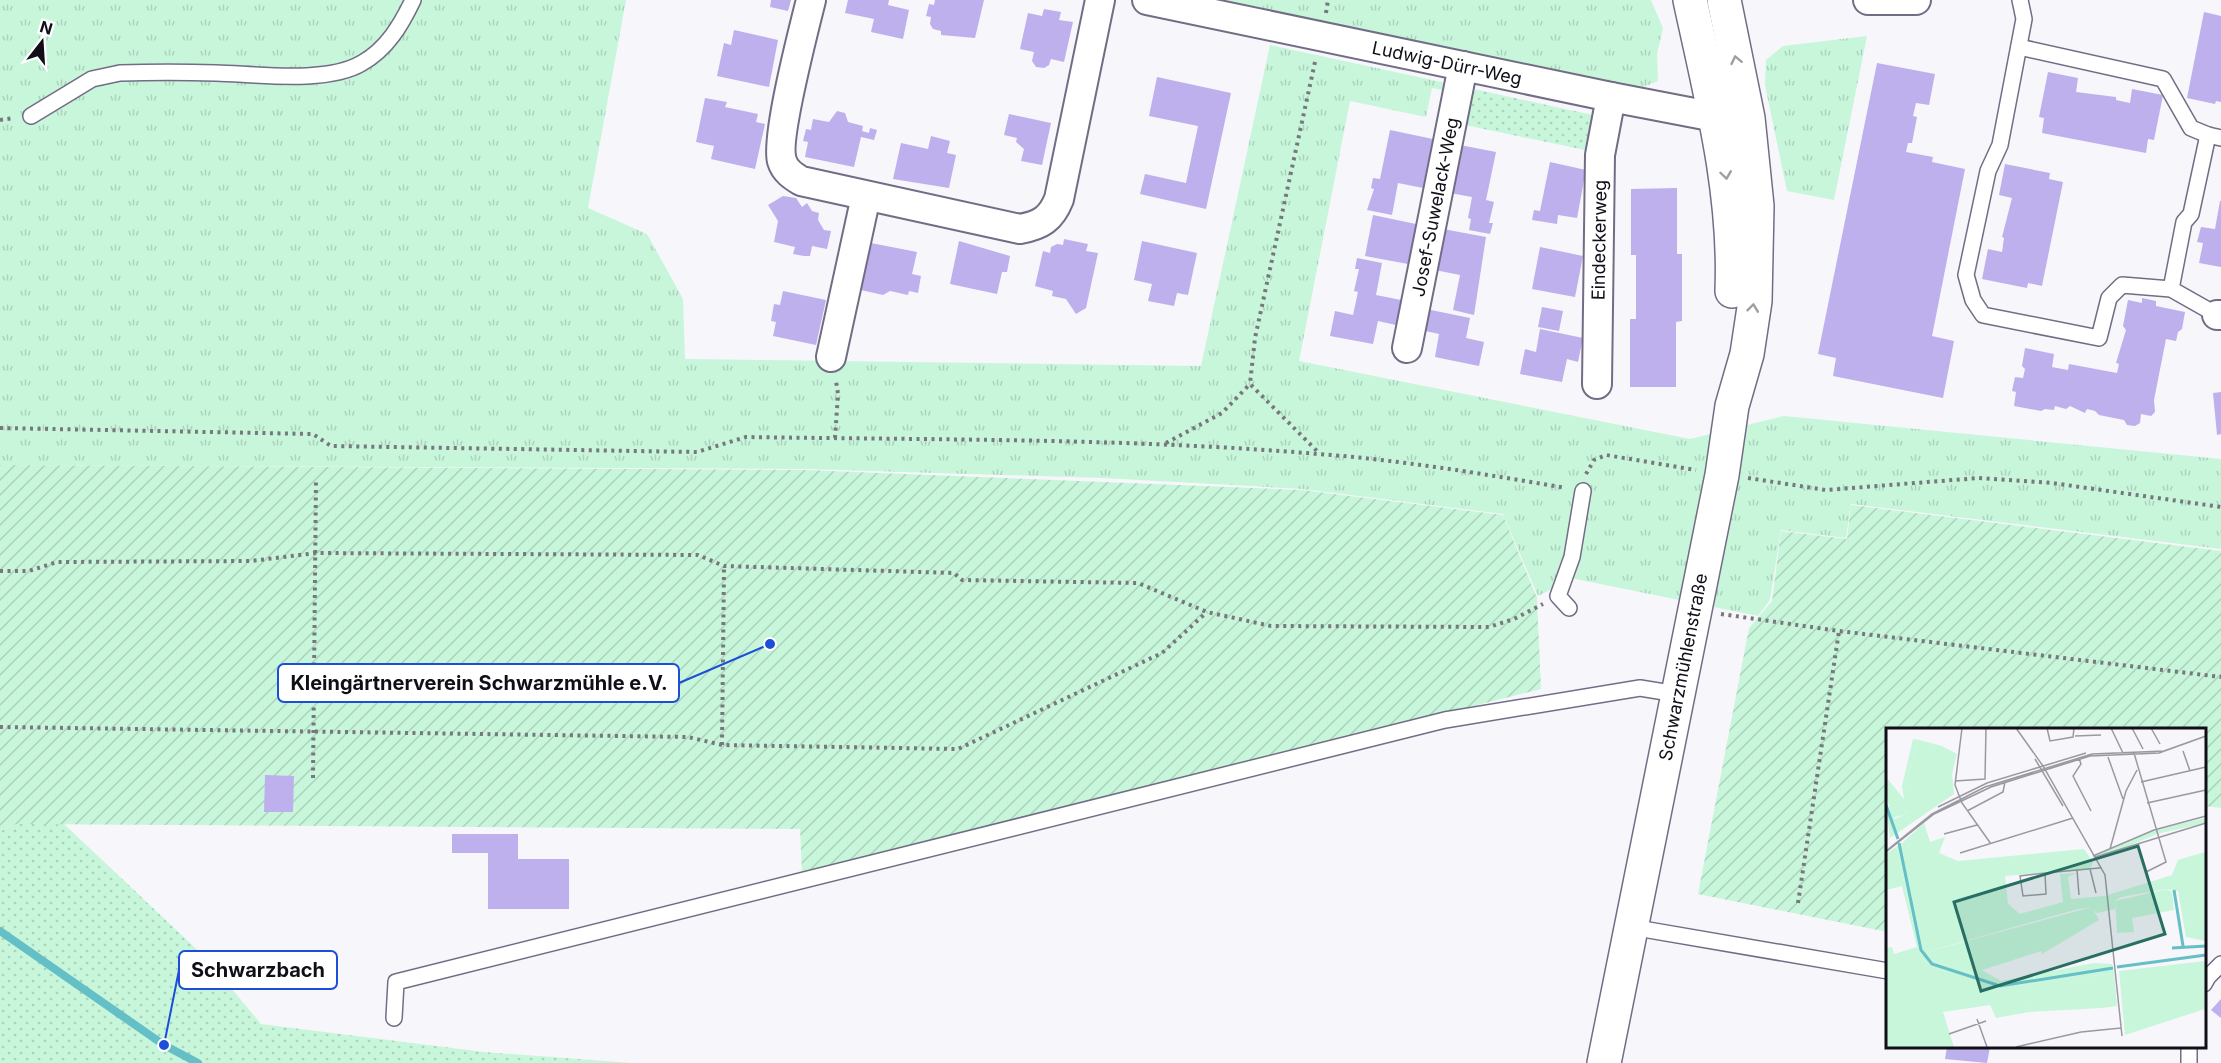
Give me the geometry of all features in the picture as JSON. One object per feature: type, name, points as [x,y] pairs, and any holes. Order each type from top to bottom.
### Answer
[{"type":"street","points":[[810,0],[780,152],[786,170],[801,181],[1020,229],[1046,221],[1054,211],[1059,199],[1101,0]]},
{"type":"street","name":"Ludwig-Dürr-Weg","points":[[1147,0],[1611,97],[1715,117],[1748,118]]},
{"type":"street","name":"Schwarzmühlenstraße","points":[[1690,0],[1715,117],[1732,214],[1734,257],[1729,349],[1732,406]]},
{"type":"street","name":"Schwarzmühlenstraße","points":[[1604,1063],[1722,475],[1732,406],[1747,354],[1755,302],[1757,206],[1748,118],[1724,0]]},
{"type":"street","points":[[1868,0],[1916,0]]},
{"type":"street","name":"Josef-Suwelack-Weg","points":[[1407,348],[1463,66]]},
{"type":"street","name":"Eindeckerweg","points":[[1597,384],[1600,155],[1611,97]]},
{"type":"street","points":[[831,357],[866,196]]},
{"type":"lane","points":[[31,116],[92,79],[120,73],[295,75],[330,73],[361,64],[387,44],[404,20],[413,0]]},
{"type":"lane","points":[[2020,0],[2024,19],[2000,145],[1988,171],[1966,275],[1973,300],[1983,315],[2099,338],[2109,298],[2122,285],[2171,289],[2219,315]]},
{"type":"lane","points":[[2019,47],[2163,79],[2191,128],[2214,136],[2191,214],[2184,222],[2171,289]]},
{"type":"lane","points":[[1569,608],[1558,596],[1572,556],[1583,491]]},
{"type":"lane","points":[[394,1018],[396,982],[1445,720],[1640,688],[1677,694]]},
{"type":"lane","points":[[1631,927],[1886,971]]},
{"type":"lane","points":[[2206,982],[2221,964]]},
{"type":"path","points":[[1165,444],[1222,413],[1250,384],[1255,338],[1328,0]]},
{"type":"path","points":[[831,357],[838,394],[835,438]]},
{"type":"path","points":[[1250,384],[1320,454]]},
{"type":"path","points":[[0,428],[313,434],[331,446],[697,452],[746,437],[1165,444],[1320,454],[1488,475],[1583,491],[1587,470],[1594,460],[1606,455],[1826,490],[1979,478],[2052,483],[2221,507]]},
{"type":"path","points":[[314,778],[316,478]]},
{"type":"path","points":[[0,571],[29,571],[57,562],[251,561],[316,553],[698,555],[724,566],[954,573],[962,580],[1138,583],[1207,612],[1271,626],[1489,627],[1514,619],[1558,596]]},
{"type":"path","points":[[722,745],[724,566]]},
{"type":"path","points":[[1694,610],[1839,631],[2221,677]]},
{"type":"path","points":[[0,728],[688,736],[722,745],[958,749],[1162,652],[1207,612]]},
{"type":"path","points":[[1798,903],[1839,631]]},
{"type":"green space","points":[[0,0],[626,0],[588,208],[647,234],[683,299],[685,359],[1201,366],[1270,45],[1446,83],[1446,91],[1432,88],[1426,117],[1350,101],[1299,361],[1690,439],[1784,416],[2221,459],[2221,549],[1851,504],[1846,538],[1781,530],[1770,600],[1758,616],[1561,576],[1560,585],[1538,596],[1503,514],[1302,489],[1103,478],[805,469],[0,465]]},
{"type":"green space","points":[[1191,0],[1651,0],[1663,28],[1657,54],[1658,81],[1636,90]]},
{"type":"green space","points":[[1867,36],[1834,200],[1787,191],[1765,85],[1766,60],[1783,46]]},
{"type":"green space","points":[[1469,88],[1593,115],[1590,151],[1460,124]]},
{"type":"green space","points":[[0,465],[805,470],[1302,490],[1503,515],[1537,598],[1541,689],[802,874],[800,829],[16,824],[0,831]]},
{"type":"green space","points":[[1851,505],[2221,551],[2221,808],[2206,806],[2206,728],[1886,728],[1886,932],[1698,894],[1749,628],[1772,601],[1781,531],[1847,539]]},
{"type":"green space","points":[[15,824],[64,824],[208,960],[261,1024],[484,1052],[633,1063],[0,1063],[0,831]]},
{"type":"building","points":[[771,0],[791,0],[788,11],[770,7]]},
{"type":"building","points":[[848,0],[889,0],[888,5],[909,10],[903,39],[871,32],[874,19],[845,13]]},
{"type":"building","points":[[935,0],[984,0],[975,38],[941,35],[941,31],[933,29],[930,24],[931,17],[926,16],[929,4],[934,5]]},
{"type":"building","points":[[1044,9],[1061,12],[1059,20],[1073,22],[1064,62],[1051,59],[1049,65],[1044,68],[1036,67],[1032,61],[1034,52],[1020,49],[1028,13],[1042,16]]},
{"type":"building","points":[[2204,12],[2221,16],[2221,102],[2216,101],[2215,104],[2187,98]]},
{"type":"building","points":[[734,30],[778,40],[769,87],[717,76],[724,43],[731,45]]},
{"type":"building","points":[[1877,63],[1935,74],[1929,105],[1916,103],[1913,116],[1917,117],[1912,143],[1908,143],[1906,152],[1933,157],[1932,162],[1965,169],[1932,336],[1954,341],[1943,398],[1833,376],[1836,358],[1818,354]]},
{"type":"building","points":[[2048,72],[2078,78],[2076,92],[2116,97],[2116,100],[2130,103],[2132,89],[2163,95],[2154,140],[2148,139],[2146,153],[2042,133],[2044,118],[2039,117]]},
{"type":"building","points":[[1157,77],[1231,93],[1206,209],[1140,194],[1145,174],[1186,183],[1198,126],[1149,116]]},
{"type":"building","points":[[705,98],[727,102],[725,107],[758,114],[756,122],[765,124],[755,169],[711,159],[714,146],[696,142]]},
{"type":"building","points":[[837,111],[845,113],[848,122],[863,126],[862,131],[869,133],[870,128],[877,130],[874,140],[861,137],[854,167],[805,157],[808,142],[803,141],[806,129],[811,130],[813,119],[829,122]]},
{"type":"building","points":[[1009,114],[1051,123],[1042,165],[1021,161],[1024,149],[1016,142],[1017,138],[1004,135]]},
{"type":"building","points":[[1390,130],[1433,139],[1423,188],[1398,183],[1392,215],[1367,210],[1374,189],[1371,188],[1373,178],[1380,179]]},
{"type":"building","points":[[931,136],[950,141],[947,153],[956,155],[949,188],[893,179],[901,143],[928,149]]},
{"type":"building","points":[[1460,145],[1496,152],[1486,200],[1494,202],[1489,223],[1493,223],[1490,234],[1469,230],[1471,219],[1468,218],[1472,197],[1450,193]]},
{"type":"building","points":[[1550,162],[1586,170],[1577,218],[1558,215],[1557,224],[1532,220],[1534,210],[1540,211]]},
{"type":"building","points":[[2005,164],[2050,173],[2049,179],[2063,182],[2042,286],[2028,283],[2027,288],[1982,279],[1988,249],[2002,252],[2004,238],[2002,237],[2012,198],[1999,195]]},
{"type":"building","points":[[1677,188],[1677,254],[1682,254],[1682,321],[1676,322],[1676,387],[1630,387],[1630,319],[1636,319],[1636,255],[1631,255],[1631,189]]},
{"type":"building","points":[[783,196],[796,198],[802,207],[807,203],[812,211],[819,213],[818,220],[824,230],[831,231],[827,249],[812,246],[810,256],[804,256],[793,254],[795,247],[774,242],[778,221],[768,205]]},
{"type":"building","points":[[2220,201],[2221,267],[2199,263],[2203,243],[2197,242],[2201,227],[2215,229]]},
{"type":"building","points":[[1373,215],[1416,224],[1408,264],[1365,256]]},
{"type":"building","points":[[1443,229],[1486,237],[1474,315],[1453,310],[1460,275],[1435,270]]},
{"type":"building","points":[[1064,239],[1088,244],[1086,251],[1098,253],[1086,308],[1076,314],[1066,299],[1052,296],[1053,291],[1035,286],[1043,251],[1050,253],[1051,247],[1057,244],[1063,245]]},
{"type":"building","points":[[959,241],[1010,256],[1007,272],[1002,272],[997,294],[950,284]]},
{"type":"building","points":[[1142,241],[1197,253],[1188,295],[1177,293],[1174,306],[1148,301],[1152,284],[1134,280]]},
{"type":"building","points":[[871,243],[917,252],[912,274],[921,276],[918,293],[909,291],[908,295],[890,291],[883,295],[861,290]]},
{"type":"building","points":[[1540,247],[1583,256],[1575,297],[1532,289]]},
{"type":"building","points":[[1357,258],[1382,263],[1376,295],[1401,300],[1396,325],[1378,321],[1373,344],[1330,336],[1335,311],[1353,315],[1358,292],[1354,291],[1359,269],[1355,269]]},
{"type":"building","points":[[783,291],[826,300],[816,345],[773,336],[776,322],[771,321],[774,304],[780,305]]},
{"type":"building","points":[[2142,298],[2156,301],[2156,306],[2185,312],[2182,329],[2178,332],[2176,341],[2166,339],[2154,400],[2155,412],[2151,416],[2141,414],[2140,423],[2135,426],[2127,425],[2124,420],[2099,415],[2095,411],[2087,409],[2085,413],[2070,406],[2066,409],[2055,406],[2054,410],[2041,411],[2014,406],[2016,392],[2012,391],[2015,377],[2023,378],[2025,348],[2054,354],[2052,367],[2068,370],[2069,364],[2117,373],[2119,364],[2116,363],[2126,330],[2123,326],[2128,300],[2142,303]]},
{"type":"building","points":[[1542,307],[1563,311],[1559,331],[1538,327]]},
{"type":"building","points":[[1426,309],[1470,318],[1466,338],[1484,342],[1479,366],[1435,357],[1439,334],[1421,330]]},
{"type":"building","points":[[1540,329],[1583,338],[1578,362],[1567,359],[1562,382],[1520,374],[1525,349],[1536,352]]},
{"type":"building","points":[[2221,392],[2221,434],[2217,435],[2213,393]]},
{"type":"building","points":[[265,775],[294,776],[293,812],[264,812]]},
{"type":"building","points":[[452,834],[518,834],[518,859],[569,859],[569,909],[488,909],[488,853],[452,853]]},
{"type":"building","points":[[2221,999],[2221,1018],[2211,1010]]},
{"type":"building","points":[[1947,1048],[1990,1048],[1987,1063],[1945,1059]]},
{"type":"waterway","points":[[0,931],[164,1045],[198,1063]]},
{"type":"place","name":"Kleingärtnerverein Schwarzmühle e.V.","points":[[770,644]]},
{"type":"place","name":"Schwarzbach","points":[[164,1045]]}]
